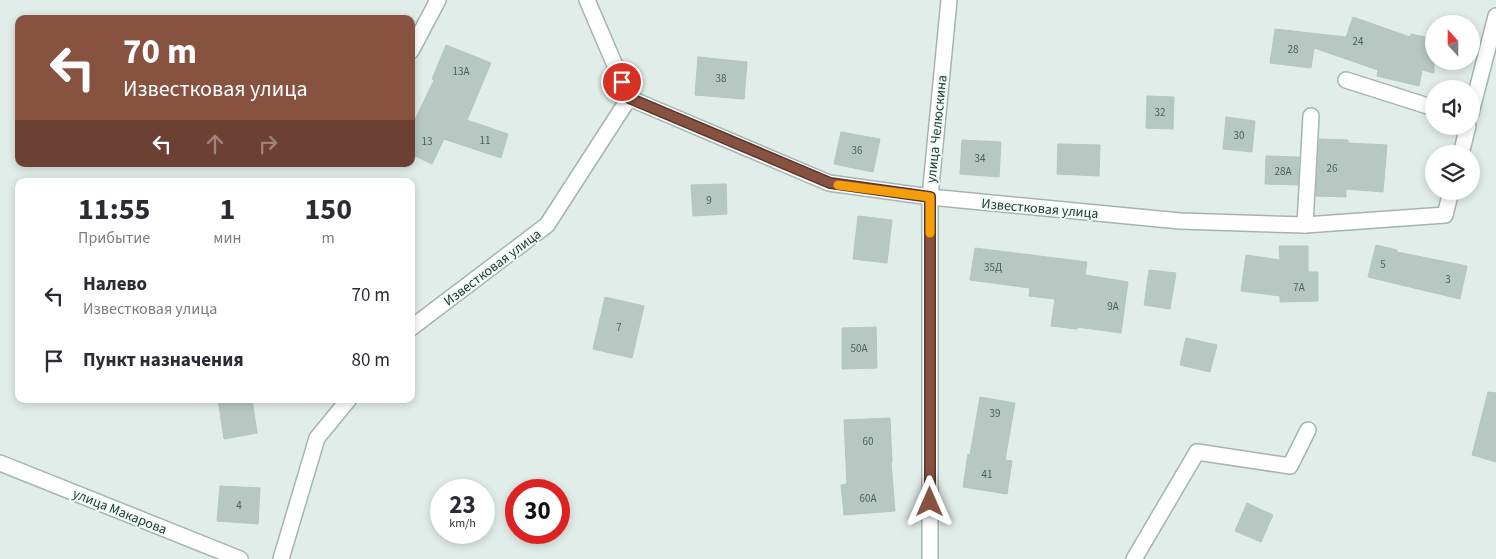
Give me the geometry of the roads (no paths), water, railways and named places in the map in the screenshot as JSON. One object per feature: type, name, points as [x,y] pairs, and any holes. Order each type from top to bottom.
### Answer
[{"type":"street","points":[[415,43],[438,0]]},
{"type":"street","points":[[587,0],[629,98]]},
{"type":"street","name":"улица Челюскина","points":[[930,559],[930,197],[949,0]]},
{"type":"street","points":[[1480,80],[1496,16]]},
{"type":"street","points":[[1346,80],[1425,105]]},
{"type":"street","name":"Известковая улица","points":[[415,325],[547,226],[629,98],[830,183],[930,197],[1180,221],[1305,225],[1445,216],[1449,200]]},
{"type":"street","points":[[1305,225],[1311,116]]},
{"type":"street","points":[[281,559],[317,438],[346,403]]},
{"type":"street","points":[[1134,559],[1196,452],[1290,466],[1308,430]]},
{"type":"street","name":"улица Макарова","points":[[0,463],[240,559]]}]
